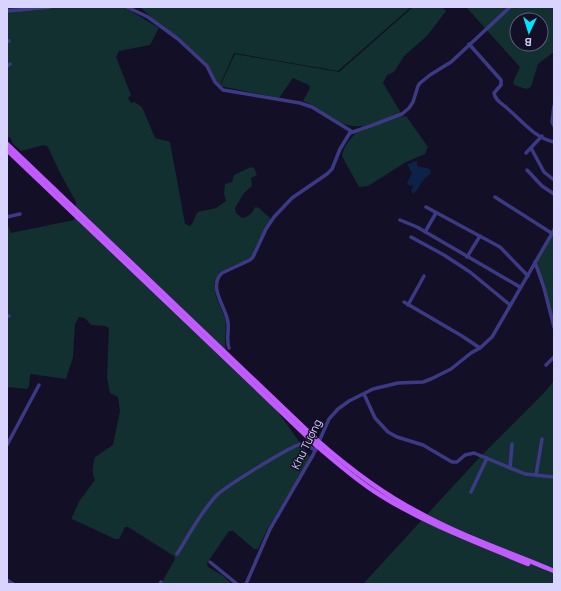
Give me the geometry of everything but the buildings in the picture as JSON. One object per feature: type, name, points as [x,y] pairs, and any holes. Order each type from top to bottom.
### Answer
[{"type":"main road","points":[[7,144],[317,446],[382,492],[418,513],[459,532],[554,571]]},
{"type":"main road","points":[[7,150],[317,446],[357,480],[416,516],[456,535],[554,575]]},
{"type":"street","points":[[7,11],[18,8],[50,7]]},
{"type":"street","points":[[127,7],[148,17],[178,40],[207,66],[215,82],[223,90],[300,103],[312,107],[351,130],[350,133]]},
{"type":"street","points":[[229,348],[227,338],[228,323],[217,289],[219,276],[254,257],[266,229],[274,217],[292,198],[332,169],[340,149],[350,133],[373,126],[406,111],[413,102],[420,83],[434,72],[451,62],[510,7]]},
{"type":"street","points":[[469,44],[501,80],[501,85],[494,92],[495,98],[530,130],[554,142]]},
{"type":"street","points":[[554,106],[552,122],[554,126]]},
{"type":"street","points":[[526,153],[542,136]]},
{"type":"street","points":[[531,148],[544,172],[554,180]]},
{"type":"street","points":[[527,170],[542,186],[554,194]]},
{"type":"street","points":[[495,197],[553,232]]},
{"type":"street","points":[[426,207],[500,248],[528,276]]},
{"type":"street","points":[[425,232],[436,213]]},
{"type":"street","points":[[7,217],[20,214]]},
{"type":"street","points":[[400,220],[410,223],[520,288]]},
{"type":"street","name":"Khu Tượng","points":[[246,584],[270,529],[317,446],[329,419],[338,409],[349,401],[373,389],[383,386],[428,380],[450,369],[480,348],[492,337],[553,232]]},
{"type":"street","points":[[467,256],[480,236]]},
{"type":"street","points":[[411,237],[444,255],[470,272],[510,305]]},
{"type":"street","points":[[535,262],[544,288],[554,326]]},
{"type":"street","points":[[408,305],[424,276]]},
{"type":"street","points":[[404,302],[480,348]]},
{"type":"street","points":[[546,365],[554,357]]},
{"type":"street","points":[[7,445],[39,385]]},
{"type":"street","points":[[364,394],[375,418],[388,432],[396,437],[423,445],[452,462],[457,462],[465,455],[474,453],[524,474],[554,477]]},
{"type":"street","points":[[536,476],[542,439]]},
{"type":"street","points":[[177,554],[208,505],[217,494],[295,446],[301,444],[317,446]]},
{"type":"street","points":[[510,468],[512,444]]},
{"type":"street","points":[[471,492],[487,458]]},
{"type":"street","points":[[210,562],[237,584]]},
{"type":"street","points":[[7,580],[13,584]]},
{"type":"green space","points":[[7,7],[124,7],[159,28],[150,45],[119,51],[116,57],[131,95],[128,98],[131,103],[134,102],[142,107],[155,138],[170,142],[185,224],[190,226],[198,212],[216,208],[226,201],[224,194],[225,184],[232,182],[234,175],[251,167],[254,168],[257,175],[251,178],[252,186],[244,193],[235,208],[236,213],[242,218],[251,213],[255,207],[259,208],[270,218],[270,221],[254,254],[249,259],[220,272],[214,283],[216,296],[226,321],[226,350],[264,392],[310,457],[268,528],[258,549],[254,549],[233,531],[229,531],[207,563],[208,567],[222,575],[232,584],[161,584],[175,559],[174,556],[128,527],[125,527],[119,539],[115,539],[72,519],[80,500],[95,480],[93,466],[95,457],[113,445],[120,411],[118,397],[110,393],[107,378],[109,328],[105,326],[91,325],[85,318],[79,317],[75,324],[73,357],[66,379],[31,374],[27,389],[7,387],[7,223],[11,233],[74,220],[76,202],[48,147],[44,145],[21,151],[13,144],[10,137],[7,138]]},
{"type":"green space","points":[[140,7],[411,7],[338,71],[234,53],[219,87],[203,62]]},
{"type":"green space","points":[[413,7],[442,7],[446,11],[427,36],[404,56],[394,72],[387,75],[383,83],[401,113],[366,126],[349,125],[330,117],[314,106],[303,101],[310,88],[309,85],[293,78],[279,98],[220,86],[235,54],[339,72]]},
{"type":"green space","points":[[466,7],[554,7],[554,52],[538,64],[531,87],[526,89],[514,85],[513,82],[520,67]]},
{"type":"green space","points":[[406,116],[428,147],[425,154],[406,162],[368,186],[359,187],[342,156],[347,143],[356,133]]},
{"type":"green space","points":[[554,233],[554,322],[537,262]]},
{"type":"green space","points":[[554,381],[554,584],[363,584],[479,458]]},
{"type":"water","points":[[417,161],[417,166],[430,169],[431,173],[424,179],[414,194],[411,191],[413,185],[410,186],[407,183],[412,173],[408,164]]}]
